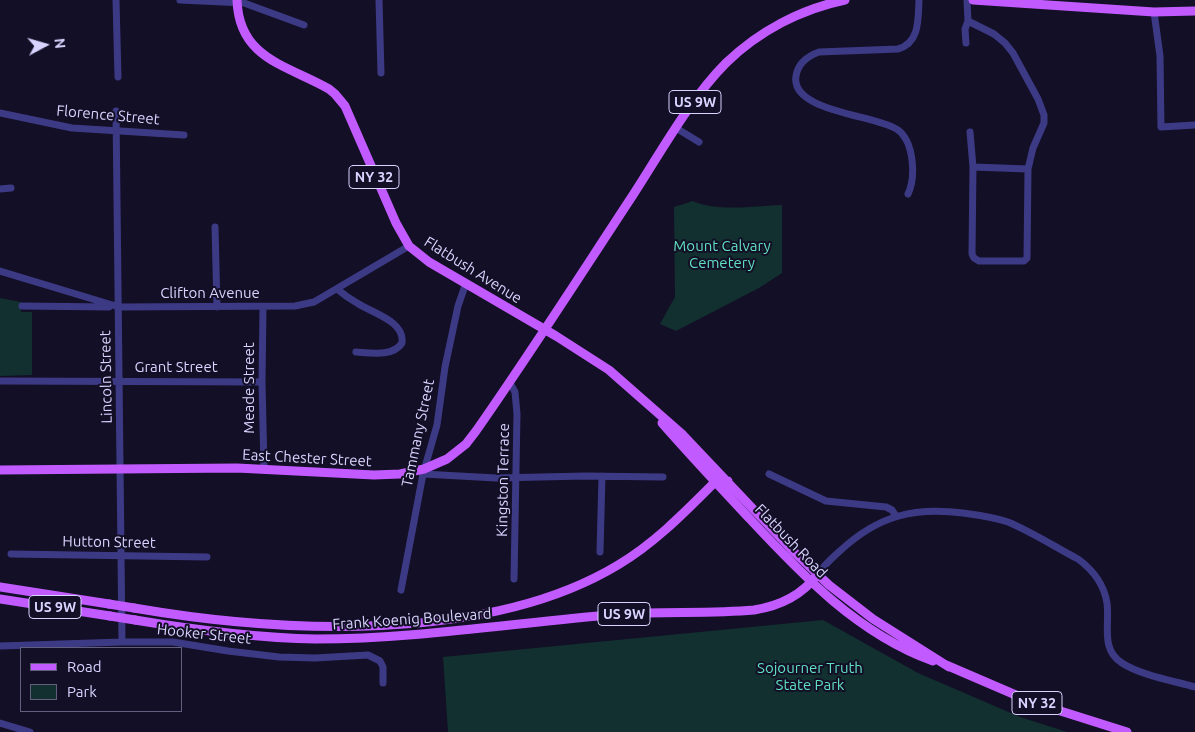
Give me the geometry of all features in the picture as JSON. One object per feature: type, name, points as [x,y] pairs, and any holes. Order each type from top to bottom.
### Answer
[{"type":"main road","name":"US 9W","points":[[545,330],[676,128],[714,77],[746,46],[768,30],[816,8],[845,0]]},
{"type":"main road","points":[[973,0],[1154,12],[1195,11]]},
{"type":"main road","name":"Flatbush Avenue","points":[[237,2],[242,27],[257,50],[281,66],[329,89],[345,106],[384,198],[409,246],[429,262],[588,356]]},
{"type":"main road","name":"East Chester Street","points":[[0,470],[264,469],[383,475],[423,472],[447,459],[466,444],[545,330]]},
{"type":"main road","name":"Flatbush Road","points":[[588,356],[608,370],[672,425],[817,575],[862,611],[949,667]]},
{"type":"main road","name":"Flatbush Road","points":[[640,398],[715,482],[811,583],[844,611],[879,634],[917,654],[1026,699],[1127,732]]},
{"type":"main road","points":[[715,482],[720,480],[728,481]]},
{"type":"main road","name":"Frank Koenig Boulevard","points":[[0,587],[237,622],[354,626],[422,622],[464,617],[522,604],[592,580],[618,566],[654,540],[715,482]]},
{"type":"main road","name":"Frank Koenig Boulevard","points":[[0,599],[206,631],[316,639],[376,637],[631,614],[754,610],[770,607],[784,601],[811,583],[817,575]]},
{"type":"street","points":[[116,0],[118,77]]},
{"type":"street","points":[[180,0],[244,3],[304,25]]},
{"type":"street","points":[[379,0],[380,73]]},
{"type":"street","points":[[908,194],[911,188],[912,161],[909,143],[904,136],[897,129],[890,126],[841,112],[813,101],[799,91],[795,79],[796,72],[801,64],[809,56],[819,52],[898,49],[909,44],[915,35],[919,0]]},
{"type":"street","points":[[966,0],[968,21],[965,29],[966,42]]},
{"type":"street","points":[[1154,12],[1160,56],[1161,128],[1195,125]]},
{"type":"street","points":[[968,21],[994,34],[1005,43],[1013,53],[1038,99],[1044,115],[1044,123],[1033,148],[1028,169],[1027,258],[1024,261],[979,260],[974,258],[972,254],[973,167],[970,132]]},
{"type":"street","name":"Lincoln Street","points":[[116,111],[122,642]]},
{"type":"street","name":"Florence Street","points":[[0,113],[72,128],[184,135]]},
{"type":"street","points":[[676,128],[699,142]]},
{"type":"street","points":[[973,167],[1028,169]]},
{"type":"street","points":[[0,189],[11,188]]},
{"type":"street","points":[[215,227],[217,307]]},
{"type":"street","name":"Clifton Avenue","points":[[0,271],[119,307],[263,307],[303,305],[314,302],[409,246]]},
{"type":"street","name":"Tammany Street","points":[[401,590],[423,472],[436,425],[445,367],[458,306],[466,283]]},
{"type":"street","points":[[337,289],[356,303],[386,318],[402,334],[401,346],[391,352],[356,352]]},
{"type":"street","points":[[22,306],[119,307]]},
{"type":"street","name":"Meade Street","points":[[263,307],[264,469]]},
{"type":"street","name":"Grant Street","points":[[0,381],[262,382]]},
{"type":"street","name":"Kingston Terrace","points":[[510,383],[515,392],[517,404],[514,580]]},
{"type":"street","name":"East Chester Street","points":[[423,472],[517,477],[663,477]]},
{"type":"street","points":[[769,474],[826,501],[886,507],[892,510],[896,516]]},
{"type":"street","points":[[600,552],[602,476]]},
{"type":"street","points":[[817,575],[836,554],[860,534],[896,516],[922,511],[942,511],[985,516],[1023,529],[1078,559],[1087,566],[1101,583],[1107,601],[1107,635],[1113,655],[1120,662],[1132,669],[1195,687]]},
{"type":"street","name":"Hutton Street","points":[[11,554],[207,558]]},
{"type":"street","name":"Hooker Street","points":[[0,646],[173,642],[279,657],[368,656],[380,660],[383,667],[383,683]]},
{"type":"street","points":[[0,723],[30,732]]},
{"type":"green space","name":"Mount Calvary Cemetery","points":[[693,201],[724,207],[782,205],[782,273],[759,288],[676,331],[660,324],[675,297],[674,207]]},
{"type":"green space","points":[[0,298],[21,302],[21,312],[32,312],[32,375],[0,376]]},
{"type":"green space","name":"Sojourner Truth State Park","points":[[823,620],[918,673],[1020,717],[1067,732],[448,732],[443,657]]}]
